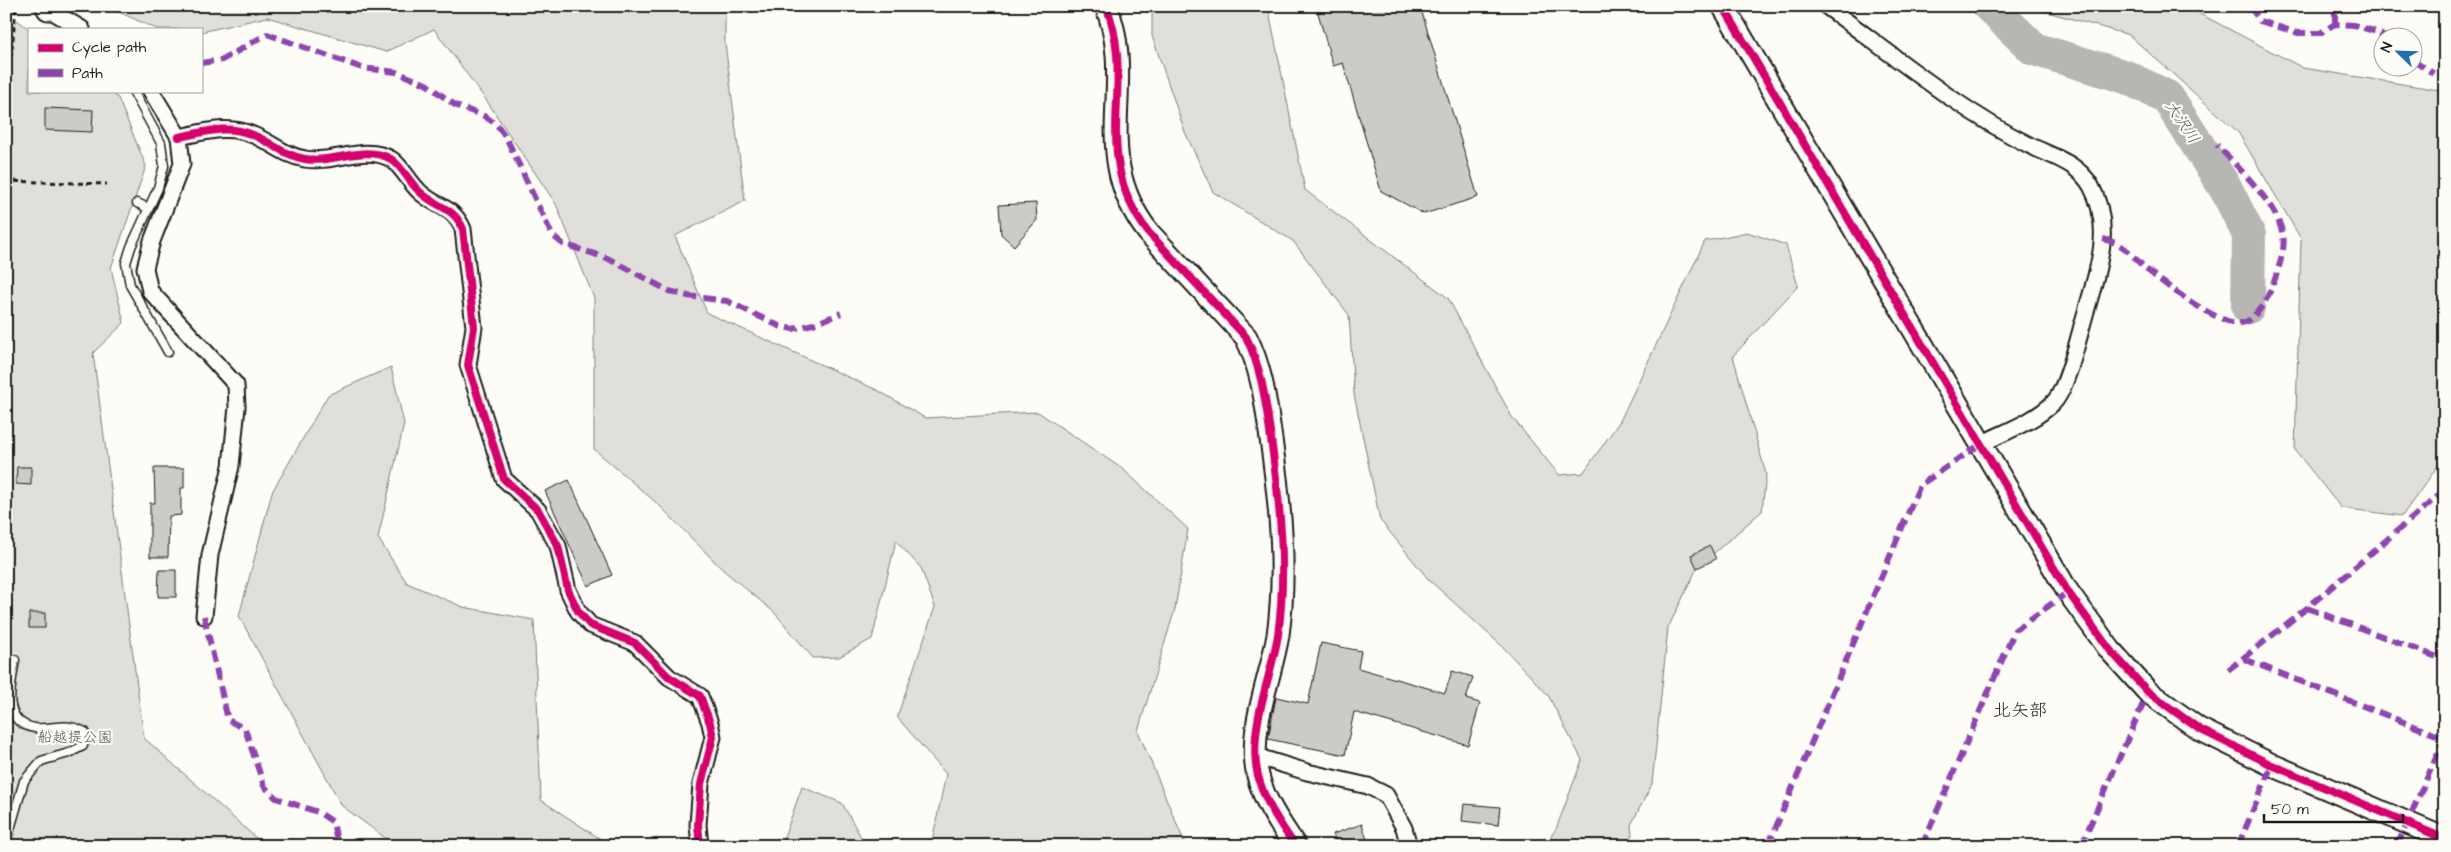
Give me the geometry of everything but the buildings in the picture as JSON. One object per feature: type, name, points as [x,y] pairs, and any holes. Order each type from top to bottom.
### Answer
[{"type":"street","points":[[1106,6],[1117,41],[1115,144],[1119,172],[1125,194],[1134,215],[1149,233],[1246,337],[1255,354],[1261,376],[1278,489],[1283,567],[1278,634],[1260,720],[1255,756],[1260,786],[1270,809],[1295,846]]},
{"type":"street","points":[[1724,6],[2068,592],[2110,650],[2148,692],[2207,733],[2272,765],[2445,839]]},
{"type":"street","points":[[1826,6],[1970,111],[2030,146],[2075,166],[2090,186],[2101,213],[2103,239],[2096,278],[2064,384],[2055,402],[2042,413],[1981,444]]},
{"type":"street","points":[[47,7],[66,24],[79,28]]},
{"type":"street","points":[[152,92],[179,137],[182,164],[152,241],[145,268],[150,290],[236,385],[237,408],[231,466],[210,555],[204,616]]},
{"type":"street","points":[[179,137],[226,128],[253,135],[290,156],[305,160],[322,160],[361,153],[377,154],[392,160],[421,193],[458,216],[463,230],[474,327],[468,365],[504,479],[538,510],[558,546],[568,590],[578,611],[590,625],[636,643],[669,677],[700,696],[713,737],[701,784],[698,826],[700,846]]},
{"type":"street","points":[[1255,756],[1308,772],[1368,786],[1386,795],[1404,828],[1409,846]]},
{"type":"lane","points":[[134,92],[161,143],[164,166],[148,208],[130,247],[126,263],[130,285],[168,352]]},
{"type":"lane","points":[[137,203],[148,208]]},
{"type":"lane","points":[[6,658],[15,660],[10,686],[10,708],[16,719],[35,728],[72,725],[85,732],[83,746],[69,753],[41,761],[24,781],[6,843]]},
{"type":"path","points":[[6,108],[16,6]]},
{"type":"path","points":[[6,49],[12,49]]},
{"type":"path","points":[[6,181],[107,184]]},
{"type":"green space","points":[[105,6],[725,6],[725,43],[745,201],[675,236],[707,313],[879,391],[925,418],[1038,412],[1124,470],[1188,529],[1175,609],[1138,731],[1186,846],[931,846],[946,774],[897,717],[935,607],[921,568],[896,541],[872,639],[839,657],[813,658],[774,612],[722,569],[660,506],[594,449],[594,298],[556,204],[486,100],[434,29],[386,52],[267,17],[202,32],[202,28],[155,28]]},
{"type":"green space","points":[[1152,6],[1268,6],[1305,190],[1448,298],[1512,417],[1559,475],[1583,473],[1620,421],[1705,241],[1747,232],[1786,245],[1798,286],[1733,356],[1766,474],[1762,511],[1697,568],[1668,628],[1652,784],[1631,825],[1633,846],[1544,846],[1556,829],[1582,760],[1548,695],[1503,647],[1429,580],[1380,520],[1354,394],[1349,315],[1293,241],[1213,192],[1185,132],[1152,36]]},
{"type":"green space","points":[[2026,6],[2185,6],[2303,68],[2439,90],[2445,144],[2445,456],[2402,516],[2341,508],[2295,450],[2301,239],[2238,132],[2129,35]]},
{"type":"green space","name":"船越提公園","points":[[6,12],[28,28],[28,92],[111,92],[118,98],[146,166],[111,268],[124,323],[93,353],[144,738],[265,846],[6,846]]},
{"type":"green space","points":[[391,367],[404,424],[378,538],[407,583],[463,607],[534,620],[541,800],[605,842],[606,846],[396,846],[342,806],[239,616],[272,492],[328,395]]},
{"type":"green space","points":[[802,787],[842,803],[866,846],[781,846]]},
{"type":"waterway","name":"大沢川","points":[[1989,6],[2034,49],[2126,77],[2167,97],[2226,189],[2249,235],[2248,307]]},
{"type":"marked path","points":[[2250,6],[2260,21],[2298,33],[2320,33],[2335,24],[2354,25],[2374,31]]},
{"type":"marked path","points":[[2335,6],[2335,24]]},
{"type":"marked path","points":[[202,63],[222,60],[267,34],[362,68],[396,72],[426,84],[455,105],[486,117],[497,125],[506,137],[552,235],[563,244],[607,258],[669,291],[688,296],[727,301],[779,326],[793,329],[817,323],[841,313]]},
{"type":"marked path","points":[[2424,67],[2434,74]]},
{"type":"marked path","points":[[2103,239],[2122,246],[2146,269],[2195,305],[2211,314],[2238,323],[2247,321],[2254,316],[2264,303],[2275,279],[2282,253],[2283,236],[2280,224],[2266,199],[2217,145]]},
{"type":"marked path","points":[[1768,846],[1920,485],[1981,444]]},
{"type":"marked path","points":[[2228,670],[2307,608],[2445,490]]},
{"type":"marked path","points":[[1922,846],[2015,630],[2068,592]]},
{"type":"marked path","points":[[2307,608],[2445,660]]},
{"type":"marked path","points":[[204,616],[228,720],[245,729],[264,786],[276,798],[318,812],[333,822],[338,846]]},
{"type":"marked path","points":[[2244,659],[2444,738]]},
{"type":"marked path","points":[[2081,846],[2148,692]]},
{"type":"marked path","points":[[2397,846],[2445,737]]},
{"type":"marked path","points":[[2238,846],[2272,765]]},
{"type":"cycle path","points":[[1106,6],[1114,35],[1117,64],[1117,147],[1121,175],[1131,204],[1149,233],[1246,337],[1263,387],[1280,512],[1282,586],[1278,635],[1256,732],[1256,765],[1261,787],[1276,817],[1295,846]]},
{"type":"cycle path","points":[[1723,6],[2068,592],[2110,650],[2148,692],[2199,729],[2272,765],[2445,839]]},
{"type":"cycle path","points":[[179,137],[225,129],[253,135],[291,155],[305,159],[316,160],[370,153],[381,155],[395,162],[413,185],[427,198],[455,216],[463,229],[474,327],[468,365],[504,479],[538,510],[558,546],[568,590],[578,611],[590,625],[635,643],[669,677],[700,696],[713,737],[701,784],[698,825],[700,846]]},
{"type":"district","name":"北矢部","points":[[2020,710]]}]
